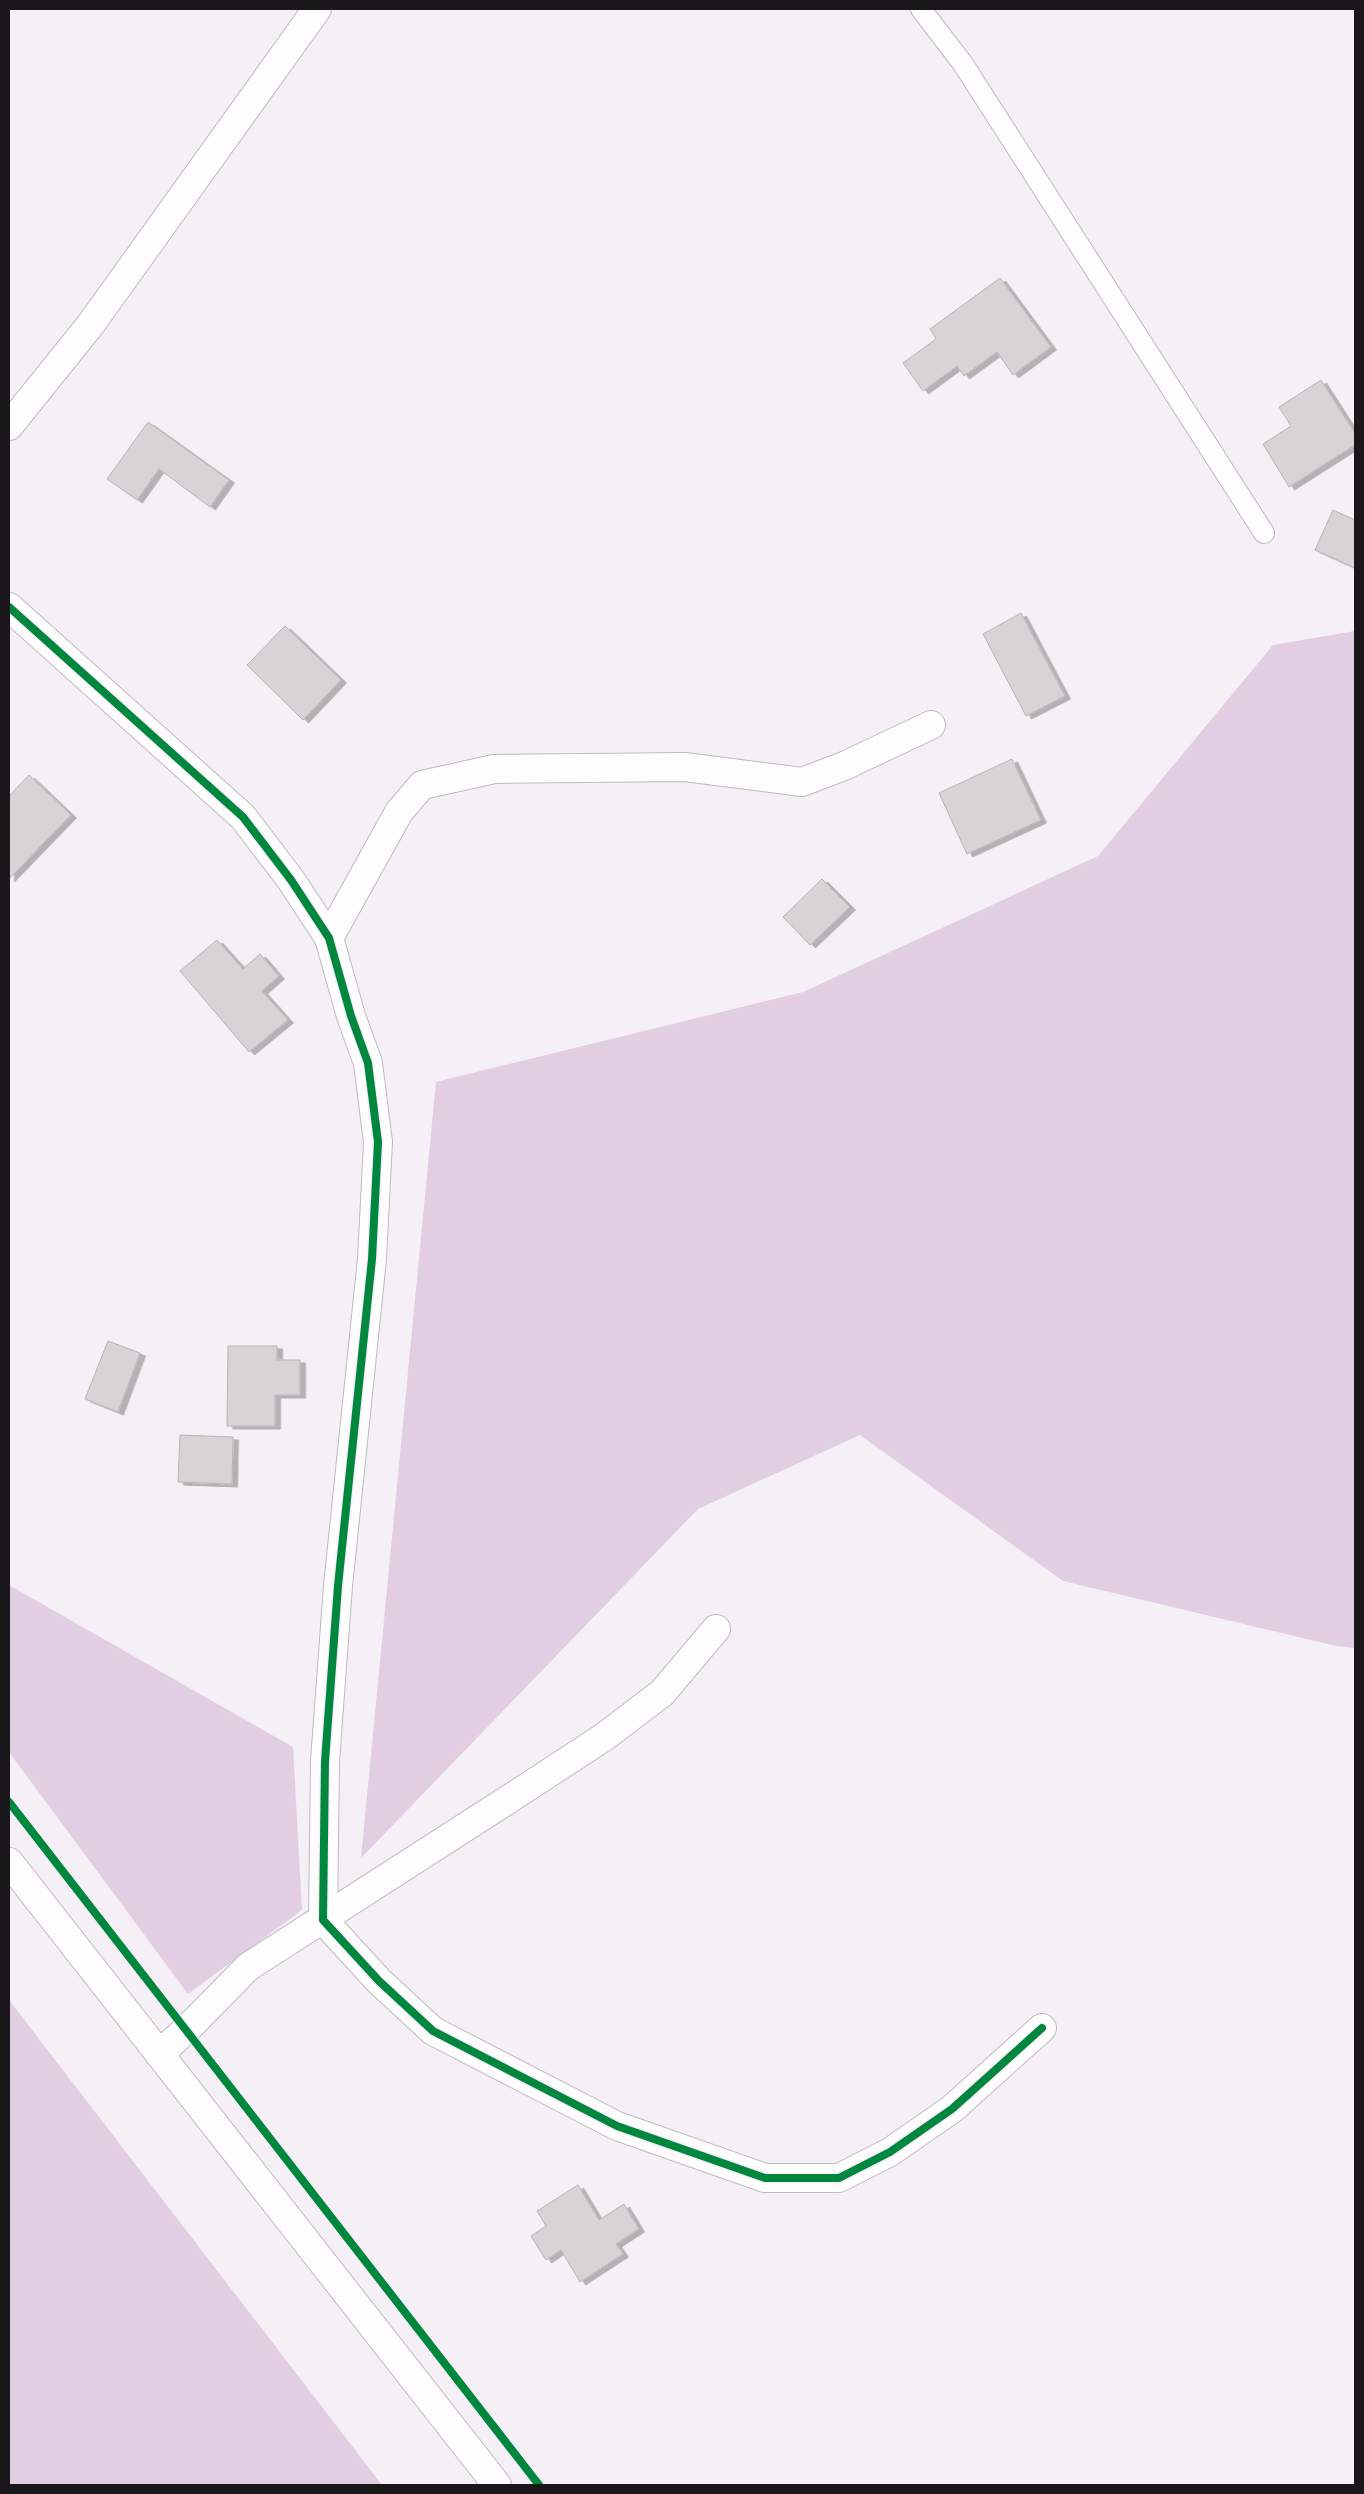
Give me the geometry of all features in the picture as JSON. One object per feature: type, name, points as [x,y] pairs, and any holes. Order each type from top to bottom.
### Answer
[{"type":"street","points":[[9,426],[91,324],[317,9]]},
{"type":"street","points":[[9,607],[243,817],[291,880],[329,938],[351,1016],[368,1063],[378,1142],[372,1259],[338,1586],[325,1752],[322,1865],[323,1920],[378,1981],[433,2031],[617,2126],[765,2178],[839,2178],[890,2152],[952,2109],[1042,2028]]},
{"type":"street","points":[[329,938],[399,812],[422,785],[494,769],[685,768],[802,782],[844,766],[931,725]]},
{"type":"street","points":[[160,2054],[186,2031],[248,1967],[611,1731],[662,1693],[716,1629]]},
{"type":"street","points":[[9,1862],[498,2485]]},
{"type":"lane","points":[[921,9],[963,64],[1264,533]]},
{"type":"shaded area","points":[[1355,631],[1355,1648],[1336,1646],[1063,1581],[860,1435],[698,1509],[361,1858],[436,1082],[803,992],[1098,856],[1273,645]]},
{"type":"shaded area","points":[[9,1585],[293,1747],[302,1910],[188,1994],[9,1752]]},
{"type":"shaded area","points":[[9,2000],[382,2485],[9,2485]]},
{"type":"building","points":[[1000,278],[1051,347],[1013,375],[997,352],[964,376],[957,366],[923,391],[903,363],[936,339],[930,329]]},
{"type":"building","points":[[1321,380],[1355,433],[1355,445],[1289,487],[1263,444],[1291,426],[1279,407]]},
{"type":"building","points":[[148,422],[229,480],[210,507],[159,469],[137,500],[107,479]]},
{"type":"building","points":[[1333,510],[1355,520],[1355,568],[1315,550]]},
{"type":"building","points":[[1021,613],[1065,696],[1026,716],[983,634]]},
{"type":"building","points":[[285,626],[341,680],[303,720],[247,665]]},
{"type":"building","points":[[1012,759],[1041,820],[967,854],[939,793]]},
{"type":"building","points":[[29,775],[71,815],[9,879],[9,796]]},
{"type":"building","points":[[822,879],[850,907],[810,945],[783,917]]},
{"type":"building","points":[[217,940],[243,969],[260,954],[279,976],[262,991],[288,1020],[249,1052],[180,971]]},
{"type":"building","points":[[108,1341],[140,1353],[118,1412],[85,1399]]},
{"type":"building","points":[[228,1346],[277,1346],[277,1360],[300,1360],[300,1395],[275,1395],[275,1426],[227,1426]]},
{"type":"building","points":[[180,1435],[233,1437],[232,1484],[178,1482]]},
{"type":"building","points":[[578,2185],[599,2220],[624,2204],[639,2229],[616,2244],[623,2254],[580,2282],[561,2250],[546,2260],[531,2236],[546,2226],[537,2211]]},
{"type":"cycle path","points":[[9,607],[243,817],[291,880],[329,938],[351,1016],[368,1063],[378,1142],[372,1259],[338,1586],[325,1761],[323,1920],[379,1981],[433,2031],[617,2126],[765,2178],[839,2178],[890,2152],[952,2109],[1042,2028]]},
{"type":"cycle path","points":[[9,1802],[539,2485]]}]
